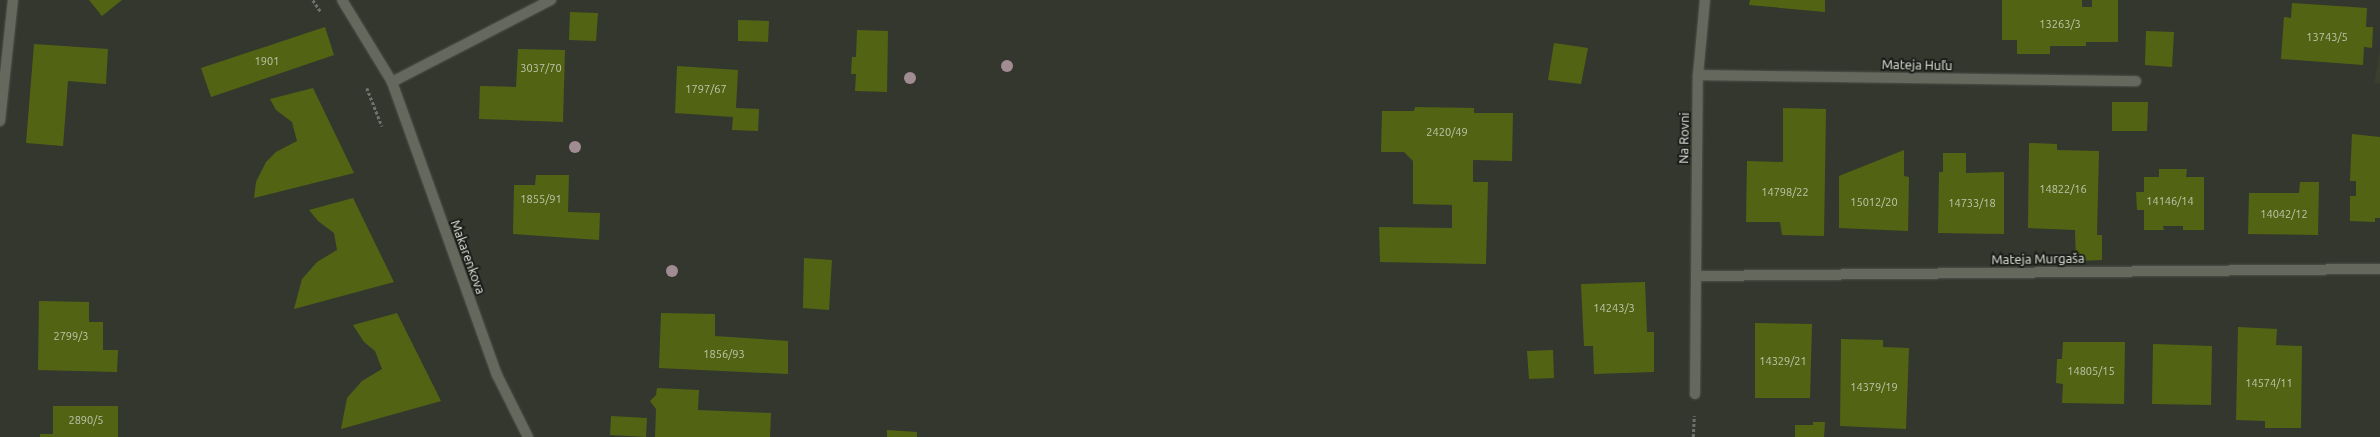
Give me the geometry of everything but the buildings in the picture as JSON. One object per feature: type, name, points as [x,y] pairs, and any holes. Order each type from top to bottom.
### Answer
[{"type":"street","points":[[0,121],[13,0]]},
{"type":"street","name":"Makarenkova","points":[[342,0],[392,82],[497,375],[528,437]]},
{"type":"street","points":[[392,82],[551,0]]},
{"type":"street","name":"Na Rovni","points":[[1695,394],[1698,75],[1705,0]]},
{"type":"street","name":"Mateja Huľu","points":[[1698,75],[2136,81]]},
{"type":"street","name":"Mateja Murgaša","points":[[1696,276],[2380,269]]},
{"type":"path","points":[[313,0],[322,13]]},
{"type":"path","points":[[366,86],[383,130]]},
{"type":"shaded area","points":[[2380,50],[2380,84],[2374,83]]}]
